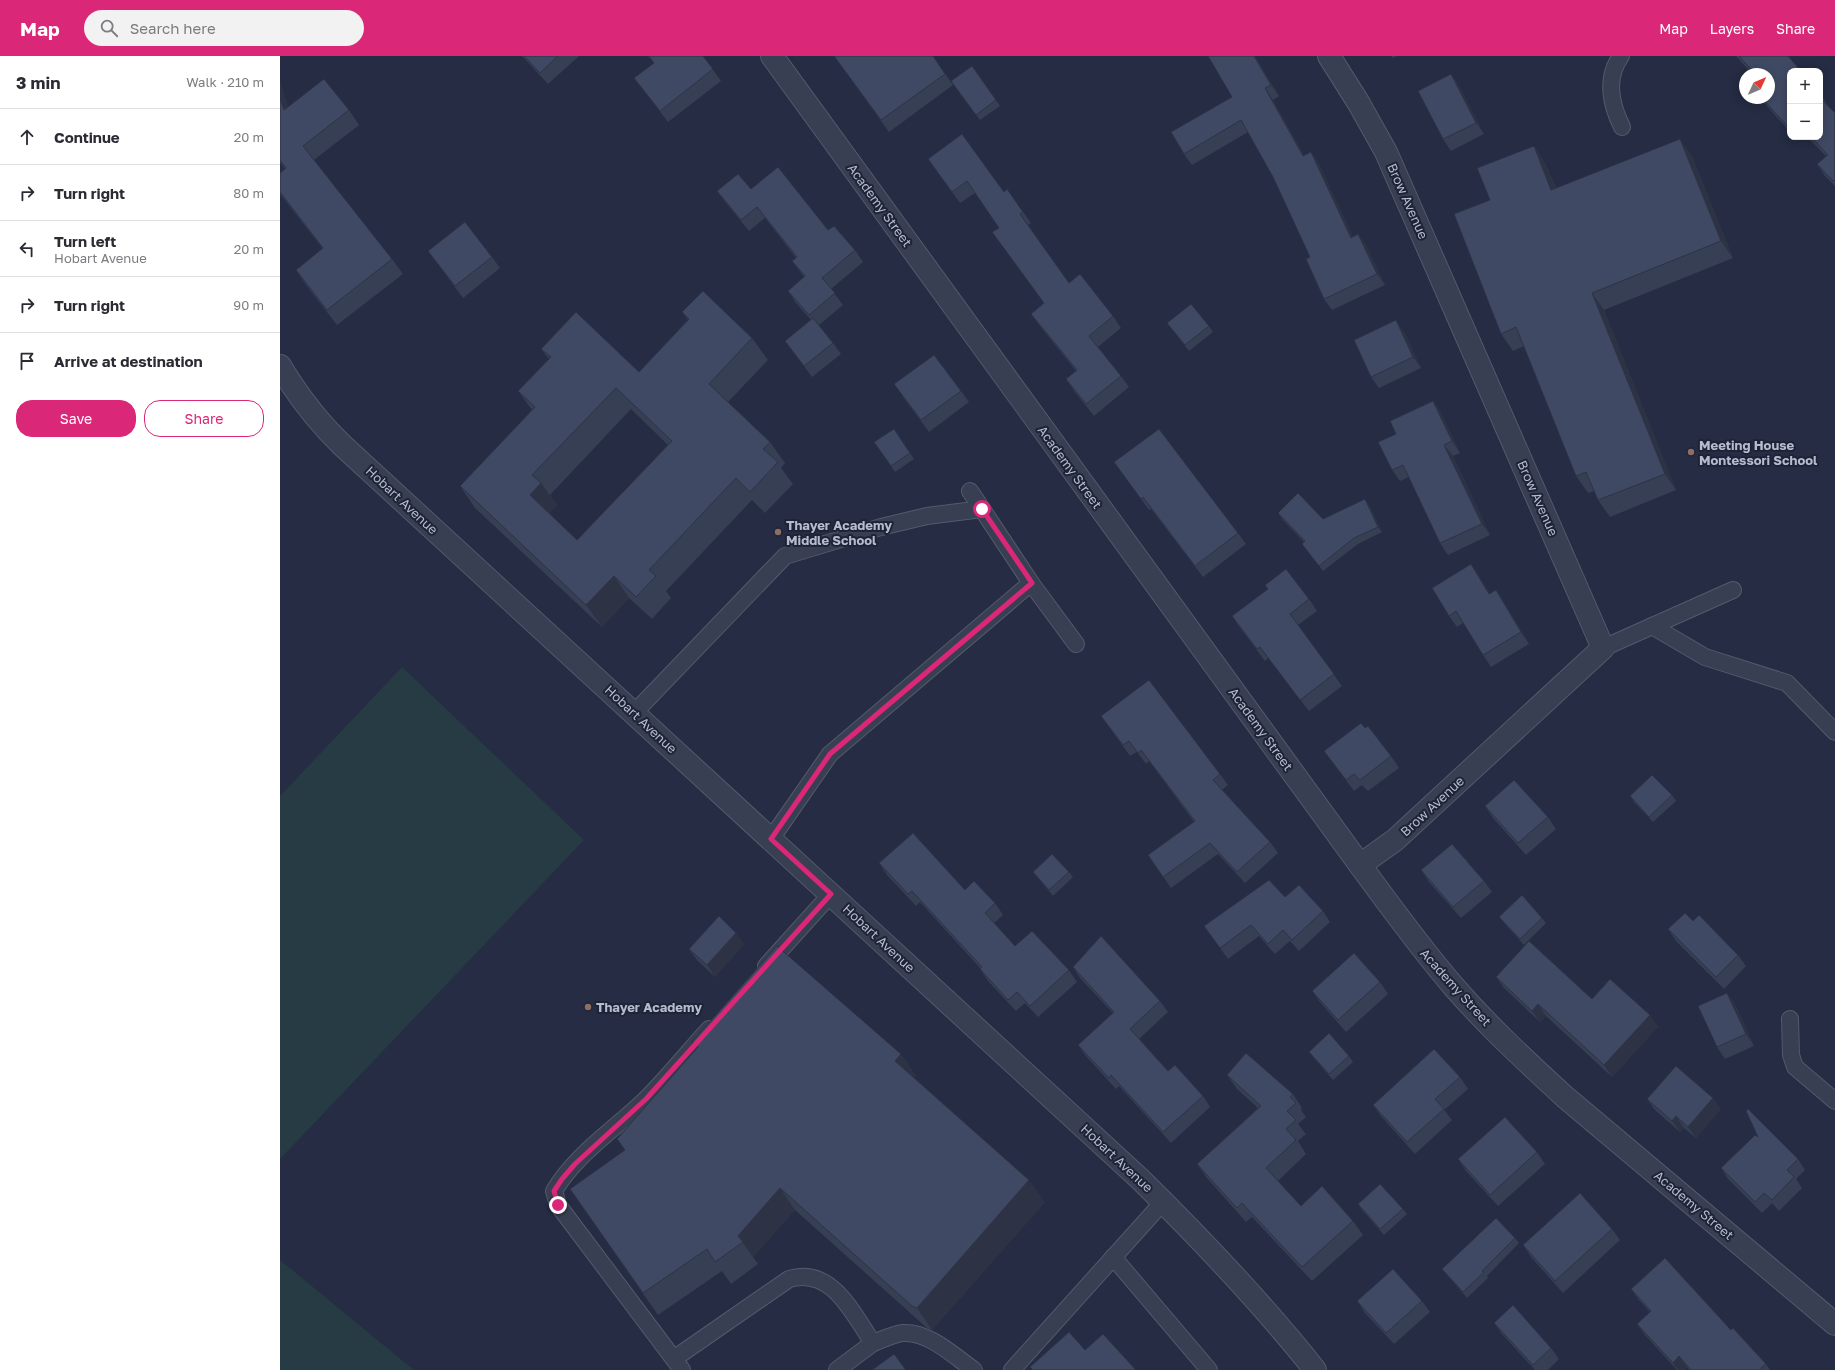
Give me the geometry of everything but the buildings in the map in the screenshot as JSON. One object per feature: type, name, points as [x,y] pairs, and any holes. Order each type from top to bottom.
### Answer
[{"type":"street","name":"Academy Street","points":[[772,56],[1360,865],[1416,941],[1441,971],[1478,1013],[1565,1097],[1835,1324]]},
{"type":"street","name":"Brow Avenue","points":[[1329,56],[1358,102],[1386,152],[1603,648],[1395,840],[1360,865]]},
{"type":"street","name":"Hobart Avenue","points":[[280,366],[306,406],[323,426],[1163,1202],[1260,1304],[1315,1370]]},
{"type":"lane","points":[[1621,56],[1614,72],[1611,86],[1615,113],[1622,127]]},
{"type":"lane","points":[[970,491],[1032,583],[1076,644]]},
{"type":"lane","points":[[634,713],[785,556],[881,527],[927,516],[982,509]]},
{"type":"lane","points":[[771,839],[830,754],[1032,583]]},
{"type":"lane","points":[[1603,648],[1733,590]]},
{"type":"lane","points":[[1652,626],[1705,657],[1787,683],[1835,732]]},
{"type":"lane","points":[[757,976],[831,894]]},
{"type":"lane","points":[[720,1017],[646,1099],[575,1164],[562,1179],[554,1191],[558,1205],[678,1364],[789,1279],[799,1276],[812,1277],[824,1282],[841,1296],[873,1343]]},
{"type":"lane","points":[[1790,1019],[1791,1055],[1795,1067],[1835,1102]]},
{"type":"lane","points":[[1012,1370],[1163,1202]]},
{"type":"lane","points":[[1113,1257],[1209,1370]]},
{"type":"lane","points":[[837,1370],[873,1343],[902,1333],[918,1334],[933,1342],[974,1370]]},
{"type":"shaded area","points":[[402,667],[584,840],[280,1159],[280,796]]},
{"type":"shaded area","points":[[280,1260],[414,1370],[280,1370]]},
{"type":"place","name":"Meeting House Montessori School","points":[[1691,452]]},
{"type":"place","name":"Thayer Academy Middle School","points":[[778,532]]},
{"type":"place","name":"Thayer Academy","points":[[588,1007]]},
{"type":"route","points":[[558,1205],[554,1191],[575,1164],[646,1099],[831,894],[771,839],[830,754],[1032,583],[982,509]]}]
